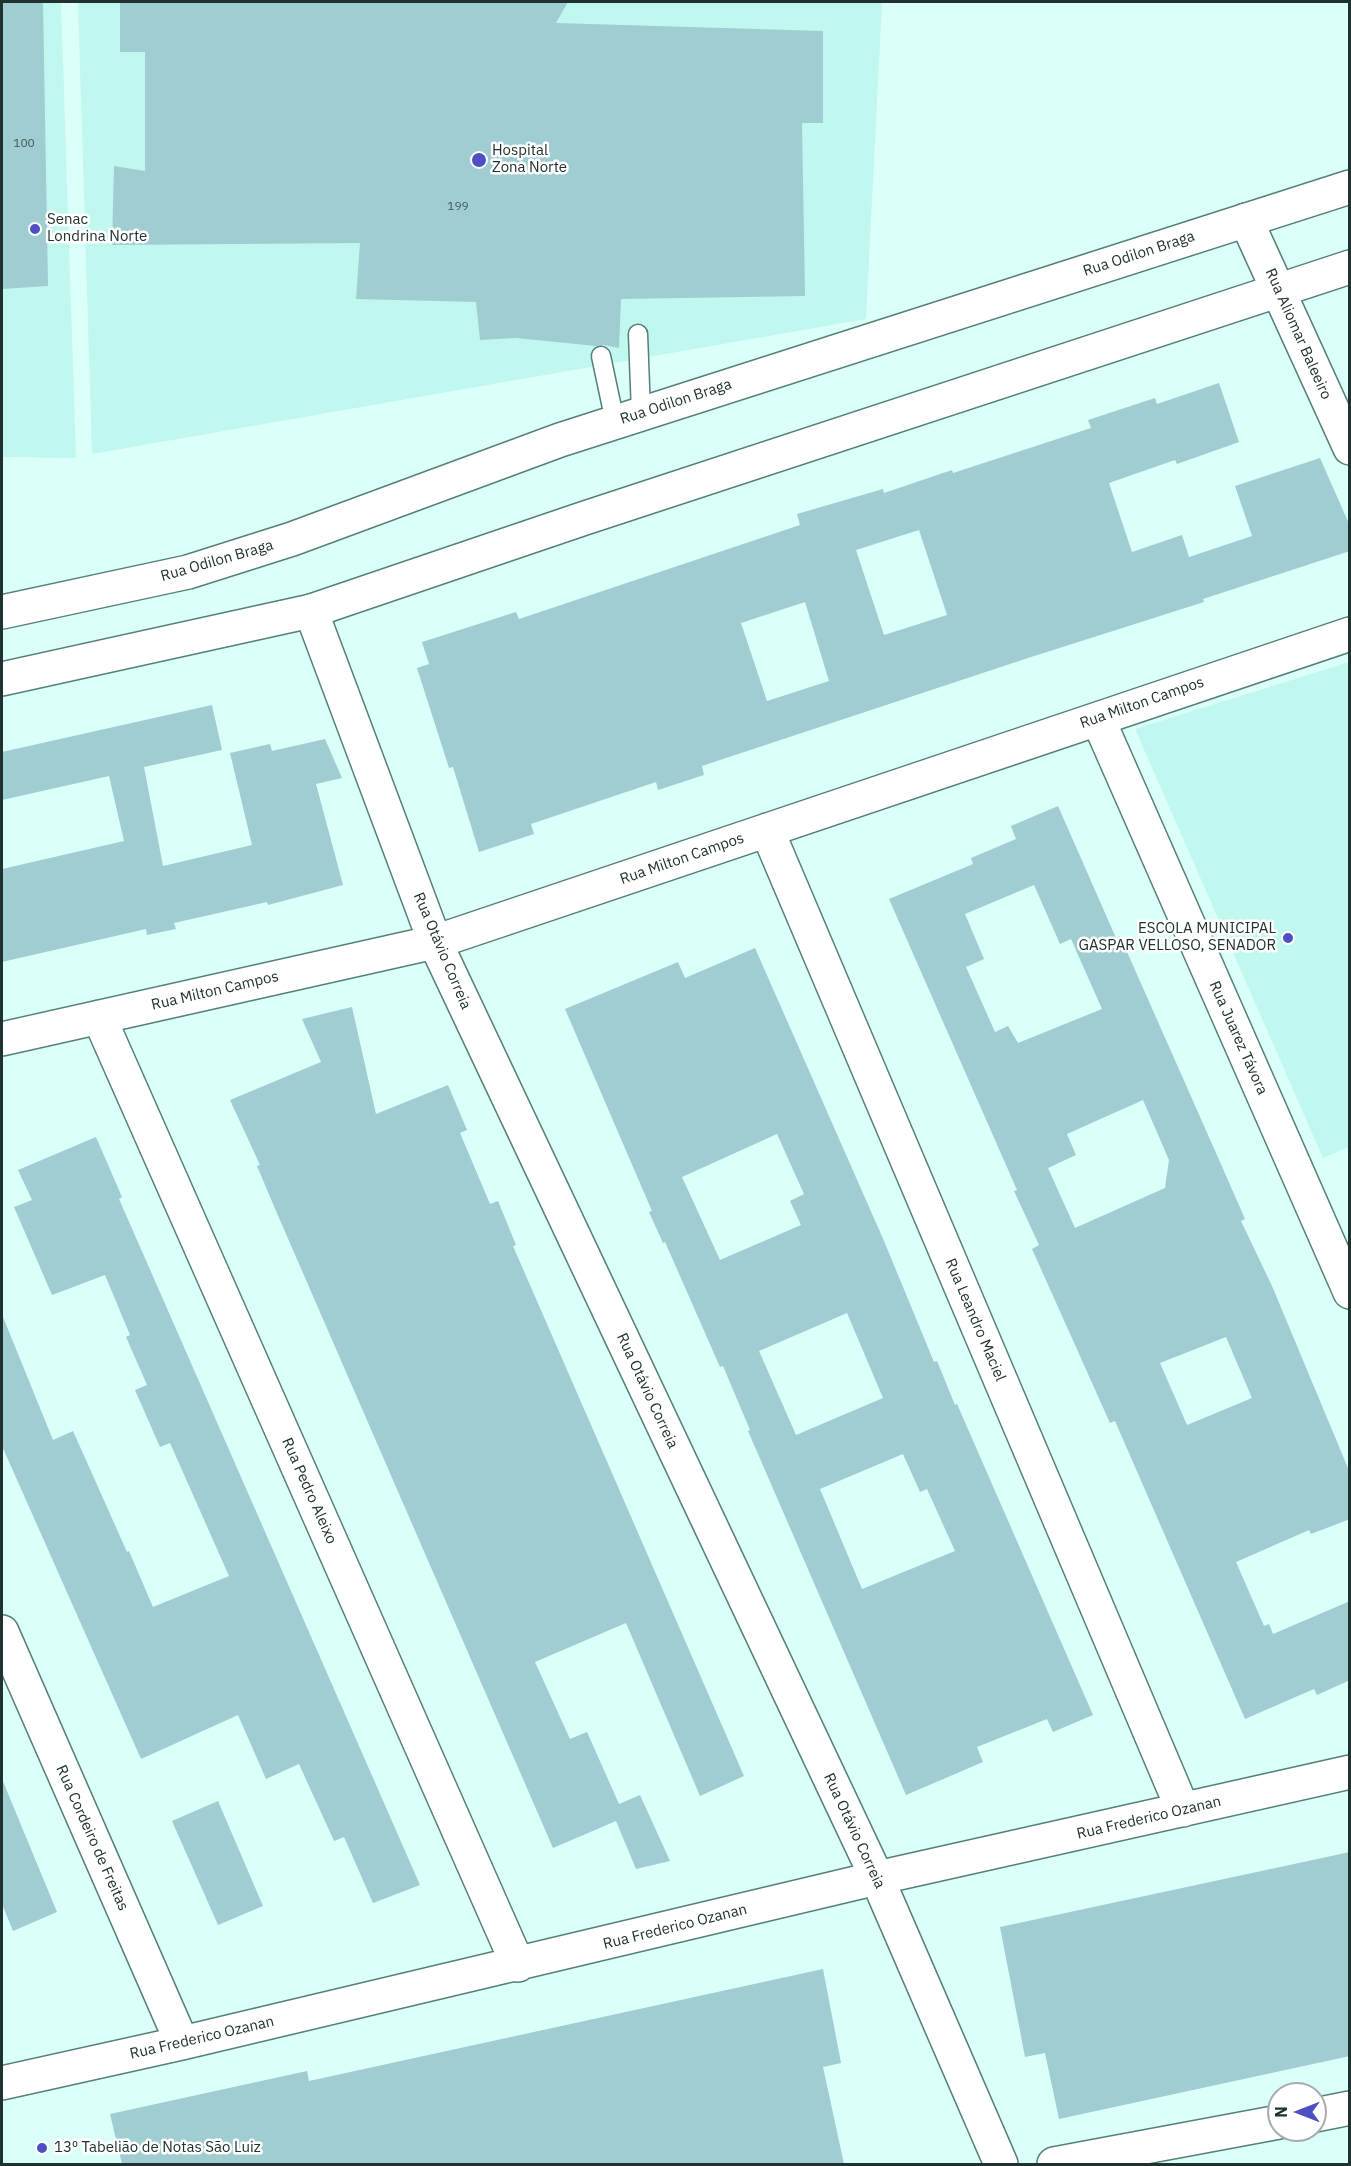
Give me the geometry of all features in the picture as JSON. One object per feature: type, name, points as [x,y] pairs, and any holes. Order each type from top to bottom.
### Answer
[{"type":"street","name":"Rua Odilon Braga","points":[[2,612],[188,572],[291,539],[560,440],[1350,187]]},
{"type":"street","name":"Rua Aliomar Baleeiro","points":[[1246,220],[1350,447]]},
{"type":"street","points":[[2,680],[311,611],[574,522],[1350,267]]},
{"type":"street","name":"Rua Otávio Correia","points":[[311,611],[435,942],[877,1878],[1001,2164]]},
{"type":"street","name":"Rua Milton Campos","points":[[2,1039],[435,942],[1350,634]]},
{"type":"street","name":"Rua Juarez Távora","points":[[1098,718],[1350,1292]]},
{"type":"street","name":"Rua Leandro Maciel","points":[[767,830],[1183,1810]]},
{"type":"street","name":"Rua Pedro Aleixo","points":[[99,1017],[518,1965]]},
{"type":"street","name":"Rua Cordeiro de Freitas","points":[[2,1632],[182,2043]]},
{"type":"street","name":"Rua Frederico Ozanan","points":[[2,2083],[518,1965],[877,1878],[1350,1772]]},
{"type":"street","points":[[1327,2113],[1350,2108]]},
{"type":"street","points":[[1054,2164],[1267,2124]]},
{"type":"lane","points":[[628,418],[638,334]]},
{"type":"lane","points":[[601,356],[628,418]]},
{"type":"shaded area","name":"Senac Londrina Norte","points":[[2,2],[61,2],[76,458],[2,457]]},
{"type":"shaded area","name":"Hospital Zona Norte","points":[[78,2],[882,2],[866,319],[92,454]]},
{"type":"shaded area","name":"ESCOLA MUNICIPAL GASPAR VELLOSO, SENADOR","points":[[1349,662],[1349,1147],[1323,1158],[1135,729]]},
{"type":"building","name":"Senac Londrina Norte","points":[[2,2],[43,2],[48,286],[2,289]]},
{"type":"building","name":"Hospital Zona Norte","points":[[120,2],[568,2],[556,23],[823,31],[823,123],[802,123],[805,296],[621,299],[619,348],[516,338],[480,340],[476,302],[356,299],[360,243],[112,245],[114,166],[145,171],[145,52],[120,52]]},
{"type":"building","points":[[1219,383],[1239,442],[1177,464],[1175,460],[1109,483],[1132,552],[1182,535],[1189,557],[1252,536],[1235,486],[1320,458],[1350,526],[1350,551],[1203,599],[1204,602],[702,766],[704,775],[658,790],[656,782],[531,824],[534,834],[479,852],[453,767],[449,768],[417,668],[429,664],[422,642],[516,612],[519,619],[800,525],[797,514],[883,489],[884,493],[952,470],[953,473],[1091,428],[1088,420],[1155,398],[1157,404]],"holes":[[[919,530],[947,615],[884,635],[856,550]],[[805,602],[829,681],[767,701],[741,623]]]},
{"type":"building","points":[[212,705],[222,750],[144,767],[163,866],[252,845],[230,753],[270,744],[272,751],[325,739],[342,778],[316,784],[343,885],[268,905],[267,902],[174,923],[176,929],[147,935],[146,929],[2,962],[2,869],[124,841],[109,776],[2,800],[2,752]]},
{"type":"building","points":[[1058,806],[1116,938],[1120,936],[1245,1219],[1241,1221],[1272,1286],[1350,1473],[1350,1519],[1311,1534],[1309,1530],[1236,1562],[1264,1626],[1269,1624],[1273,1634],[1350,1601],[1350,1680],[1317,1695],[1314,1689],[1245,1719],[1115,1421],[1110,1423],[1032,1249],[1039,1245],[1014,1191],[1017,1190],[889,899],[973,864],[971,858],[1016,839],[1011,826]],"holes":[[[1034,885],[1060,944],[1071,939],[1102,1009],[1018,1043],[1008,1026],[995,1032],[966,967],[984,959],[965,914]],[[1143,1100],[1169,1160],[1165,1188],[1075,1228],[1048,1168],[1076,1155],[1067,1134]],[[1226,1337],[1252,1398],[1187,1425],[1160,1363]]]},
{"type":"building","points":[[755,948],[884,1241],[934,1362],[937,1361],[955,1405],[957,1404],[1093,1715],[1053,1732],[1047,1719],[977,1747],[983,1762],[906,1795],[748,1431],[750,1430],[723,1366],[720,1367],[665,1242],[663,1243],[649,1212],[652,1211],[565,1009],[678,962],[685,978]],"holes":[[[777,1134],[804,1194],[790,1201],[801,1225],[720,1260],[682,1177]],[[847,1313],[883,1398],[796,1435],[759,1351]],[[903,1454],[920,1492],[927,1489],[955,1551],[862,1589],[820,1489]]]},
{"type":"building","points":[[352,1007],[376,1114],[448,1085],[467,1130],[460,1133],[490,1204],[498,1201],[516,1245],[513,1246],[744,1776],[700,1796],[626,1623],[535,1662],[570,1739],[587,1732],[619,1804],[640,1795],[670,1861],[636,1869],[616,1821],[553,1848],[230,1100],[321,1062],[302,1019]]},
{"type":"building","points":[[96,1137],[122,1197],[119,1199],[420,1885],[373,1903],[344,1837],[334,1841],[299,1764],[266,1779],[238,1715],[141,1759],[2,1446],[3,1317],[53,1440],[73,1431],[153,1607],[229,1576],[170,1443],[160,1447],[135,1390],[147,1385],[126,1337],[130,1335],[105,1275],[52,1295],[14,1207],[32,1200],[18,1170]]},
{"type":"building","points":[[2,1779],[57,1912],[13,1931],[2,1904]]},
{"type":"building","points":[[218,1801],[263,1906],[218,1925],[172,1821]]},
{"type":"building","points":[[1350,1852],[1350,2056],[1059,2119],[1045,2053],[1025,2057],[1000,1927]]},
{"type":"building","points":[[823,1969],[841,2063],[823,2067],[844,2164],[122,2164],[110,2114],[307,2071],[309,2081]]},
{"type":"place","name":"Hospital Zona Norte","points":[[479,160]]},
{"type":"place","name":"Senac Londrina Norte","points":[[35,229]]},
{"type":"place","name":"ESCOLA MUNICIPAL GASPAR VELLOSO, SENADOR","points":[[1288,938]]},
{"type":"place","name":"13º Tabelião de Notas São Luiz","points":[[42,2148]]}]
